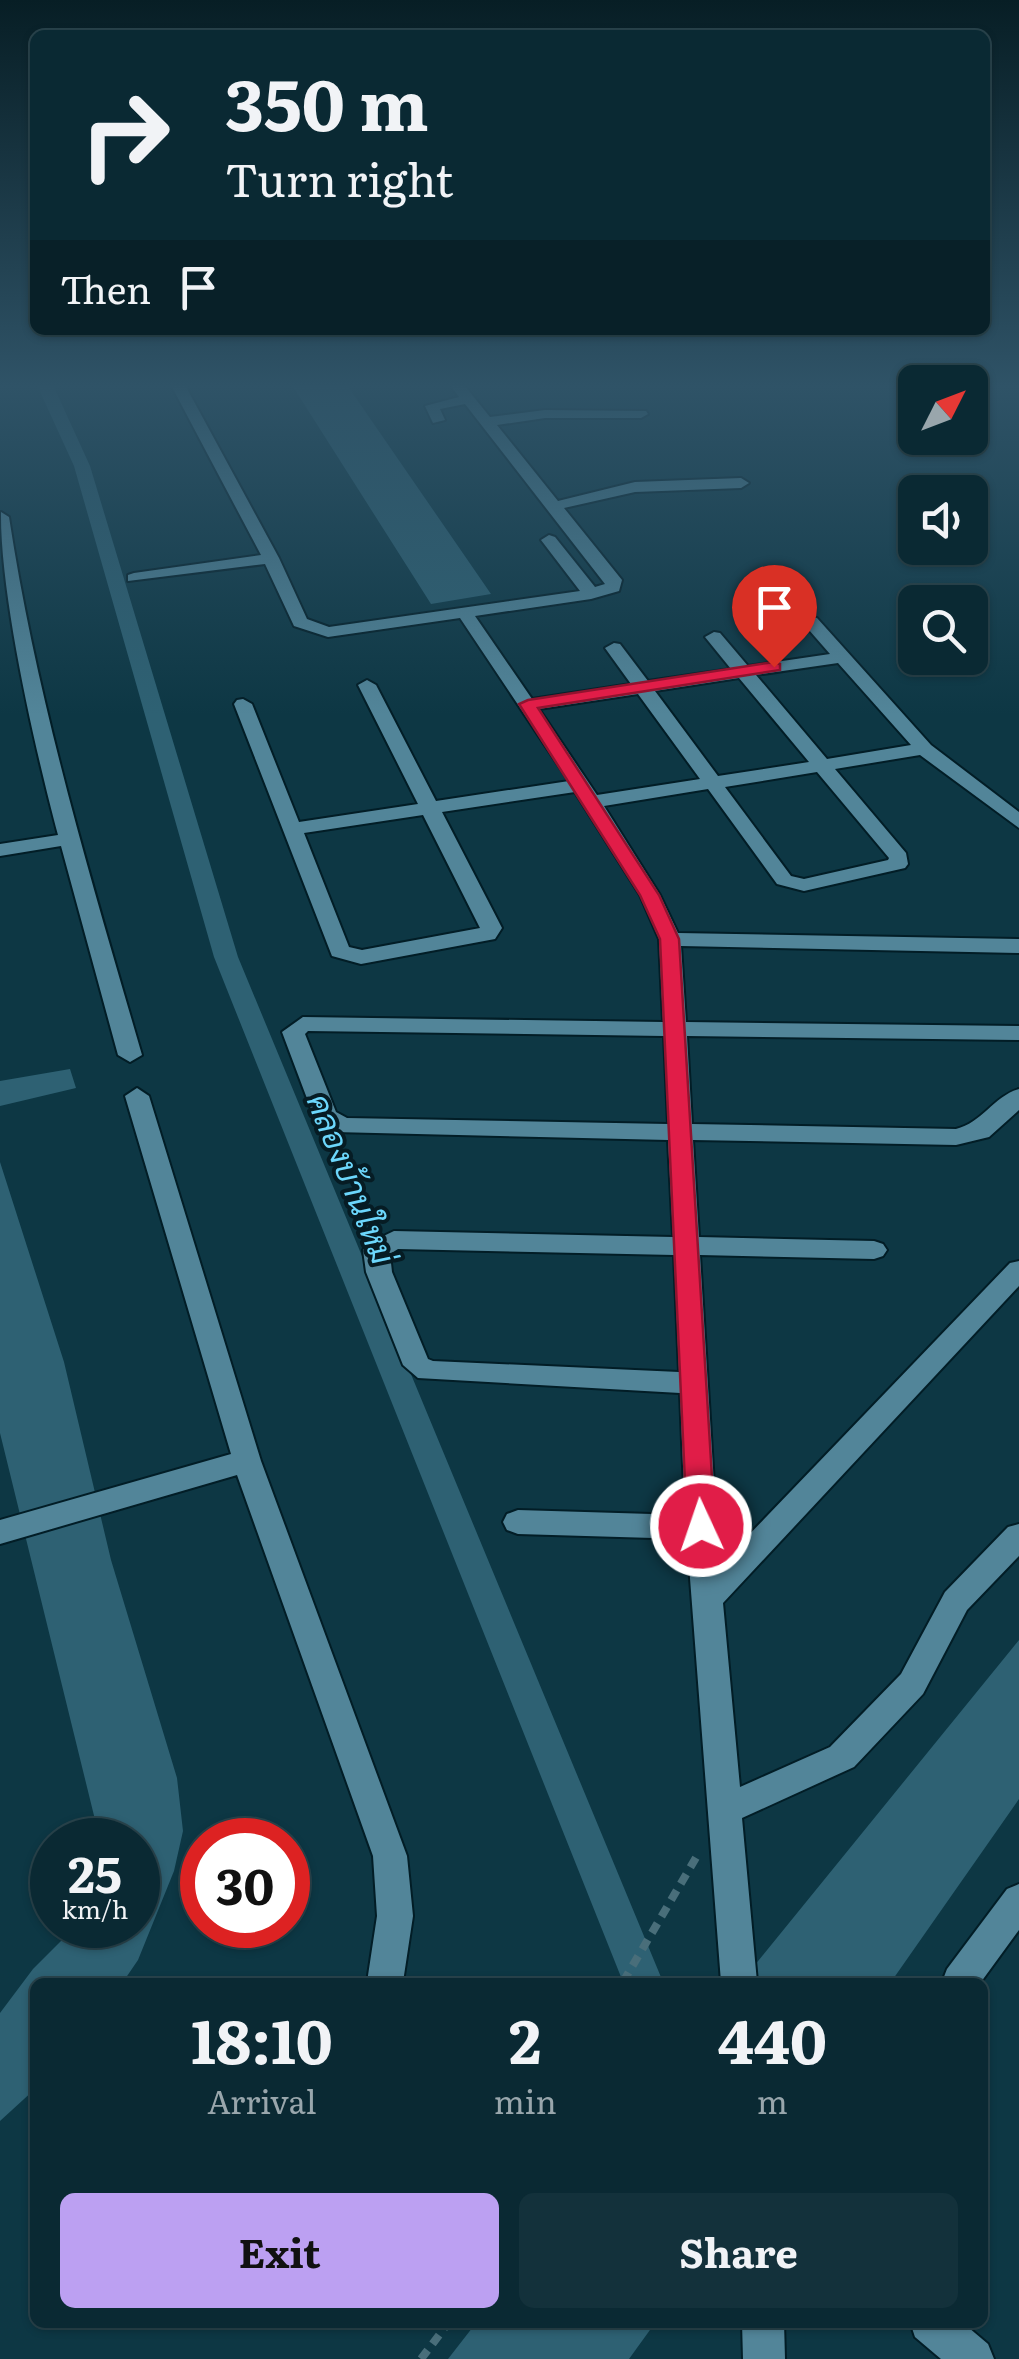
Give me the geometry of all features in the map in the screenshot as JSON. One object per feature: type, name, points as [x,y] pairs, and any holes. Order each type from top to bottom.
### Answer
[{"type":"street","points":[[237,495],[300,622],[317,631],[465,613],[591,594],[613,587],[614,580],[545,495]]},
{"type":"street","points":[[554,506],[601,495]]},
{"type":"street","points":[[1,516],[7,608],[130,1055]]},
{"type":"street","points":[[549,540],[591,594]]},
{"type":"street","points":[[134,578],[271,558]]},
{"type":"street","points":[[465,613],[650,895],[670,939],[701,1526],[739,1974]]},
{"type":"street","points":[[811,622],[924,749],[1019,822]]},
{"type":"street","points":[[614,648],[780,876],[804,885],[898,864],[899,857],[740,672],[714,636]]},
{"type":"street","points":[[528,704],[842,656]]},
{"type":"street","points":[[243,704],[345,955],[361,957],[483,936],[490,928],[366,685]]},
{"type":"street","points":[[292,829],[432,808],[714,783],[924,749]]},
{"type":"street","points":[[0,850],[69,839]]},
{"type":"street","points":[[670,939],[1019,946]]},
{"type":"street","points":[[1019,1033],[303,1024],[293,1032],[326,1118],[343,1126],[681,1129],[956,1137],[980,1132],[1019,1097]]},
{"type":"street","points":[[137,1096],[247,1461],[390,1856],[395,1916],[386,1978]]},
{"type":"street","points":[[695,1384],[428,1372],[418,1365],[379,1272],[376,1250],[394,1240],[874,1250]]},
{"type":"street","points":[[707,1599],[1019,1270]]},
{"type":"street","points":[[1,1531],[247,1461]]},
{"type":"street","points":[[518,1522],[701,1526]]},
{"type":"street","points":[[724,1810],[842,1757],[912,1684],[956,1601],[1019,1536]]},
{"type":"street","points":[[963,1978],[1019,1901]]},
{"type":"street","points":[[763,2328],[764,2359]]},
{"type":"street","points":[[937,2328],[973,2359]]},
{"type":"path","points":[[625,1978],[724,1810]]},
{"type":"path","points":[[421,2359],[444,2328]]},
{"type":"water","points":[[362,495],[423,495],[491,594],[431,604]]},
{"type":"water","points":[[70,1069],[76,1088],[0,1106],[0,1081]]},
{"type":"water","points":[[0,1162],[64,1362],[111,1560],[177,1778],[180,1844],[160,1906],[160,1818],[95,1818],[0,1433]]},
{"type":"water","points":[[1019,1640],[1019,1799],[894,1978],[744,1978]]},
{"type":"water","points":[[54,1948],[143,1948],[126,1978],[30,1978],[30,2094],[0,2121],[0,2013]]},
{"type":"water","points":[[471,2328],[651,2328],[629,2359],[448,2359]]},
{"type":"waterway","name":"คลองบ้านใหม่","points":[[91,495],[226,957],[641,1978]]},
{"type":"route","points":[[701,1526],[670,939],[650,895],[528,704],[774,667]]}]
